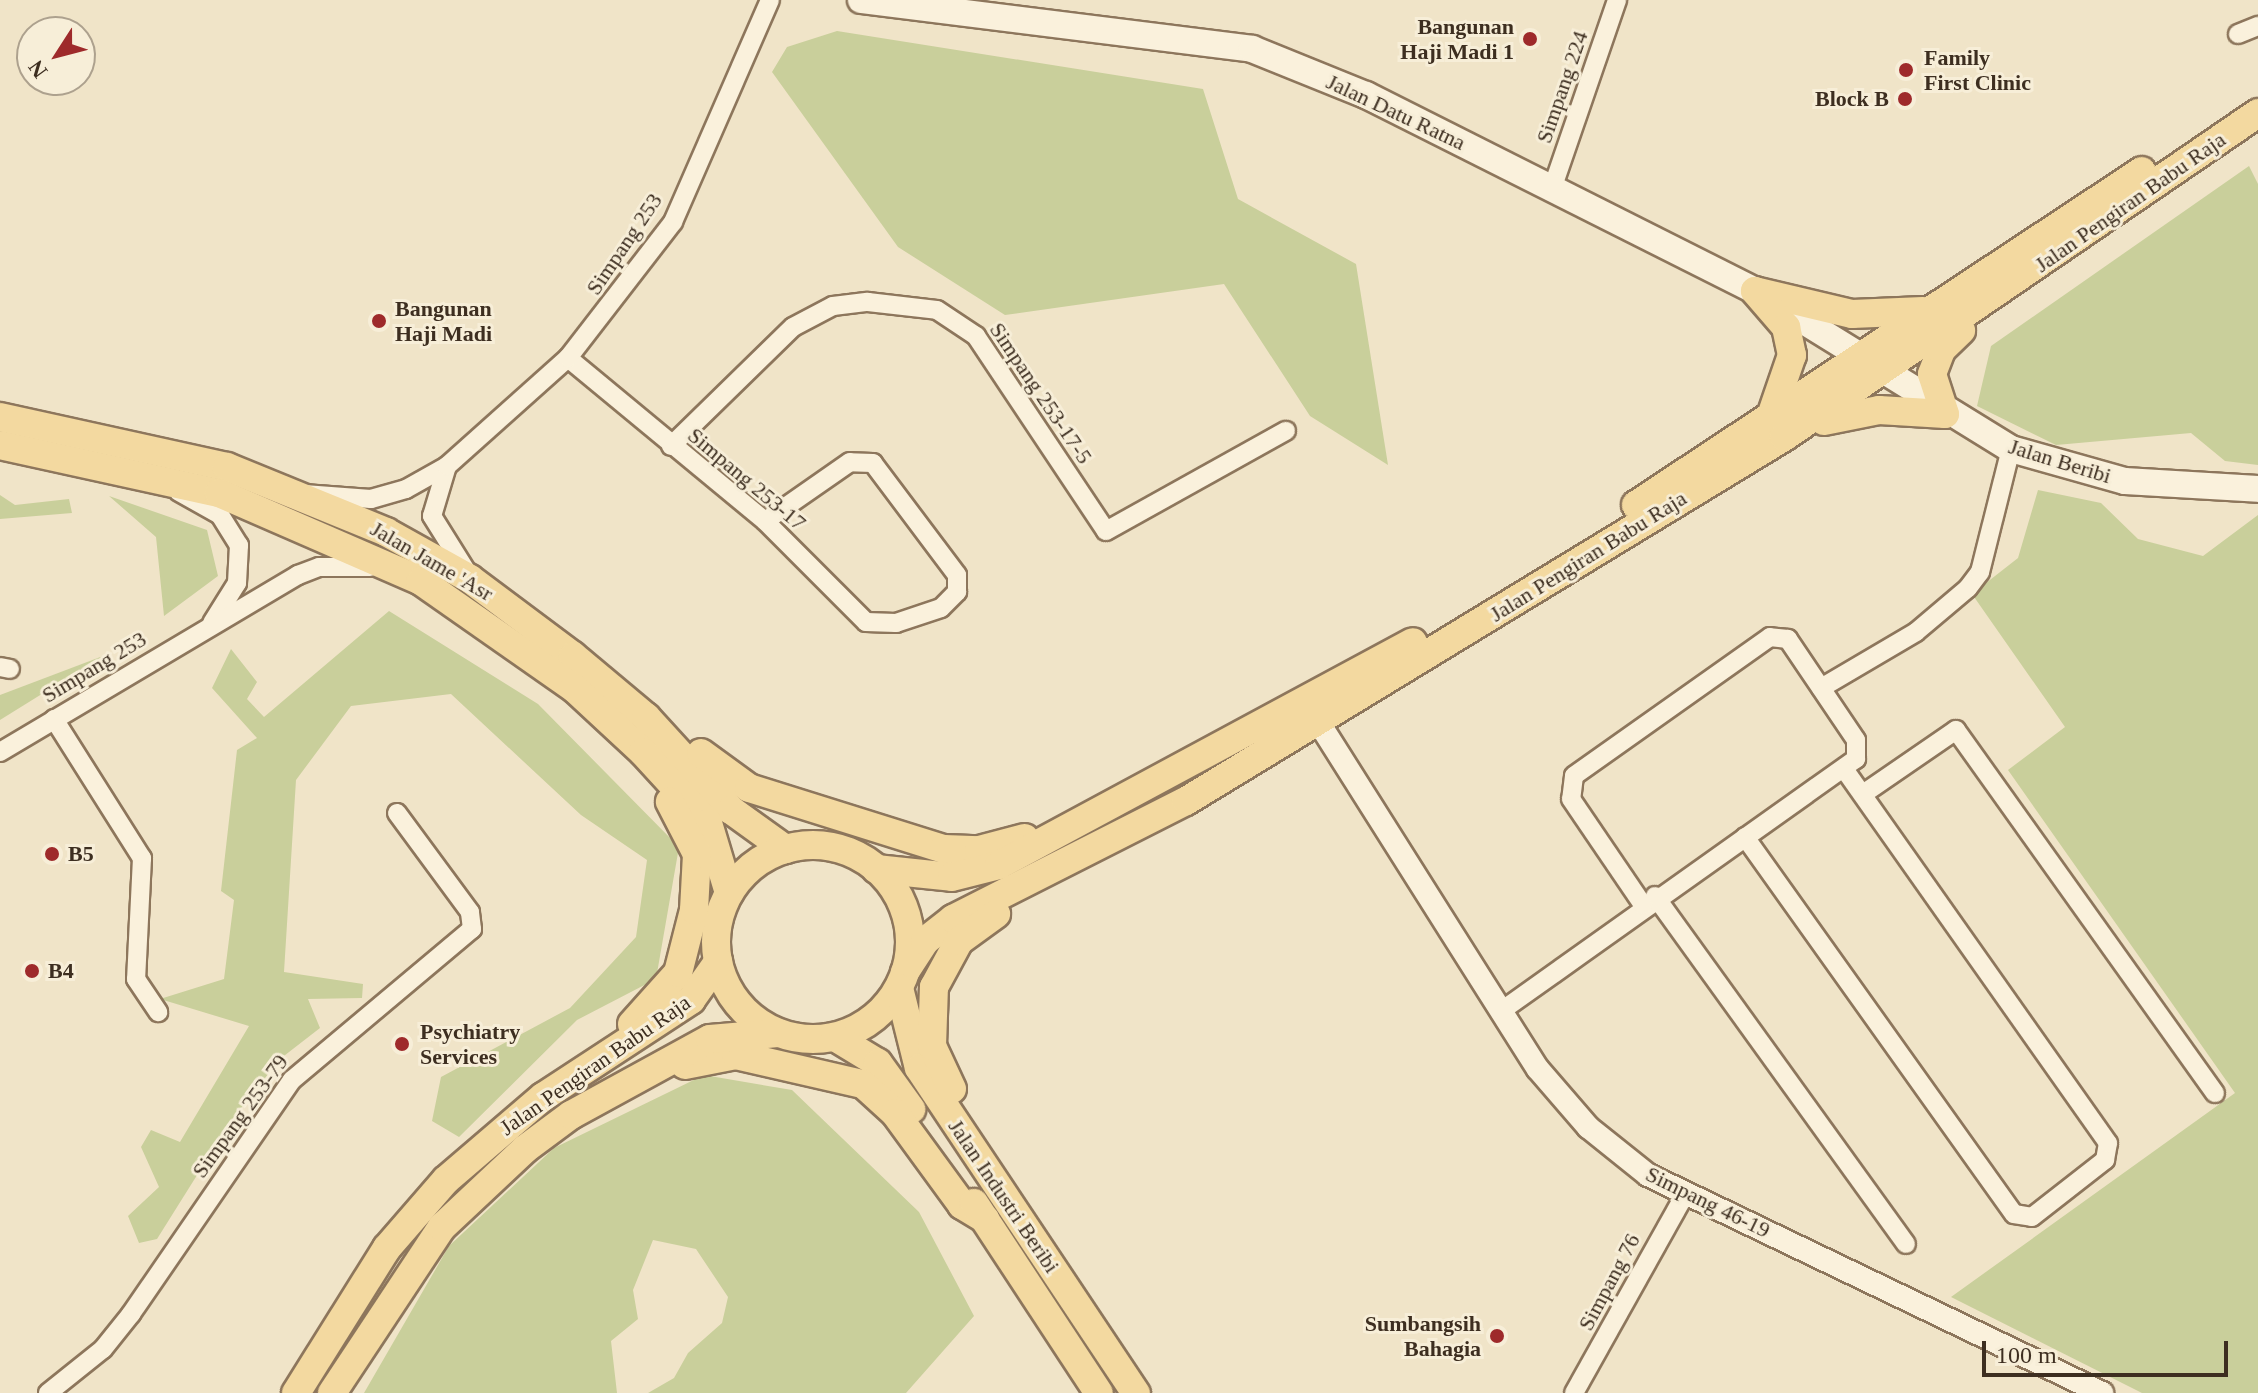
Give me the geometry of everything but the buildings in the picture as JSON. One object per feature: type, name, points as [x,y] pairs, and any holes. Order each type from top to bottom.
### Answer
[{"type":"main road","name":"Jalan Datu Ratna","points":[[861,0],[1252,49],[1366,95],[1755,291],[1870,365]]},
{"type":"main road","name":"Jalan Pengiran Babu Raja","points":[[1870,365],[1927,310],[2258,98]]},
{"type":"main road","name":"Jalan Pengiran Babu Raja","points":[[902,980],[925,941],[953,919],[1093,849],[1319,723],[1870,365],[2021,277],[2258,113]]},
{"type":"main road","points":[[1755,291],[1786,327],[1792,355],[1777,427],[1858,411],[1945,414],[1933,390],[1941,350],[2021,277]]},
{"type":"main road","points":[[1755,291],[1852,314],[1927,310]]},
{"type":"main road","name":"Jalan Beribi","points":[[1870,365],[1945,414],[2011,449],[2125,481],[2258,489]]},
{"type":"main road","name":"Jalan Jame 'Asr","points":[[0,417],[151,445],[302,495],[470,579],[646,717],[731,810],[785,849]]},
{"type":"main road","name":"Jalan Pengiran Babu Raja","points":[[876,869],[970,874],[1080,820],[1379,662],[1777,427]]},
{"type":"main road","name":"Jalan Jame 'Asr","points":[[0,445],[158,474],[292,521],[397,570],[496,629],[607,718],[708,823],[729,893]]},
{"type":"main road","points":[[646,717],[673,724],[720,771],[749,788],[944,849],[979,850],[1080,820]]},
{"type":"main road","points":[[543,1097],[558,1073],[666,993],[694,910],[697,854],[690,832],[617,744],[607,718]]},
{"type":"main road","points":[[785,849],[843,850],[876,869],[906,916],[902,980],[872,1019],[835,1037],[779,1033],[734,998],[718,962],[717,927],[729,893],[753,866],[785,849]]},
{"type":"main road","points":[[1008,1200],[995,1159],[936,1058],[929,1027],[934,987],[966,933],[1057,881],[1093,849]]},
{"type":"main road","name":"Jalan Pengiran Babu Raja","points":[[296,1393],[349,1303],[415,1215],[543,1097],[673,1014],[718,962]]},
{"type":"main road","name":"Jalan Industri Beribi","points":[[902,980],[919,1068],[1136,1393]]},
{"type":"main road","name":"Jalan Pengiran Babu Raja","points":[[332,1393],[442,1227],[571,1115],[710,1039],[779,1033]]},
{"type":"main road","name":"Jalan Industri Beribi","points":[[835,1037],[878,1063],[1099,1393]]},
{"type":"main road","points":[[571,1115],[592,1113],[717,1055],[818,1069],[880,1095],[946,1187],[985,1219]]},
{"type":"street","name":"Simpang 253","points":[[302,495],[387,497],[447,466],[568,358],[673,222],[770,0]]},
{"type":"street","name":"Simpang 224","points":[[1552,189],[1617,0]]},
{"type":"street","points":[[2238,34],[2258,26]]},
{"type":"street","name":"Simpang 253-17-5","points":[[671,446],[793,327],[833,306],[868,302],[937,310],[976,336],[1106,531],[1286,431]]},
{"type":"street","name":"Simpang 253-17","points":[[568,358],[765,521],[856,614],[876,626],[896,623],[941,608],[958,583],[880,468],[850,462],[765,521]]},
{"type":"street","points":[[1821,688],[1916,632],[1980,572],[2011,449]]},
{"type":"street","name":"Simpang 253","points":[[447,466],[432,504],[435,529],[470,579]]},
{"type":"street","name":"Simpang 253","points":[[158,474],[220,515],[239,545],[237,583],[212,623]]},
{"type":"street","name":"Simpang 253","points":[[0,752],[212,623],[319,567],[397,570]]},
{"type":"street","points":[[1504,1009],[1649,900],[1846,771],[1856,759],[1856,740],[1788,639],[1770,637],[1574,776],[1571,799],[1649,900],[1906,1244]]},
{"type":"street","points":[[54,719],[142,858],[136,979],[158,1012]]},
{"type":"street","name":"Simpang 46-19","points":[[1319,723],[1504,1009],[1538,1069],[1588,1127],[1685,1194],[2102,1393]]},
{"type":"street","points":[[1863,794],[1956,730],[2215,1093]]},
{"type":"street","points":[[1745,837],[2014,1214],[2032,1217],[2105,1160],[2108,1143],[1846,771]]},
{"type":"street","name":"Simpang 253-79","points":[[48,1393],[103,1349],[131,1314],[292,1080],[472,929],[470,912],[397,813]]},
{"type":"street","name":"Simpang 76","points":[[1574,1393],[1685,1194]]},
{"type":"green space","points":[[837,31],[1203,89],[1238,199],[1356,264],[1388,465],[1310,416],[1224,284],[1005,315],[898,247],[772,72],[787,47]]},
{"type":"green space","points":[[2249,166],[2258,184],[2258,465],[2225,461],[2191,433],[2056,445],[1977,406],[1991,346]]},
{"type":"green space","points":[[2038,490],[2101,503],[2138,539],[2203,556],[2258,515],[2258,1393],[2142,1393],[1951,1297],[2235,1093],[2008,770],[2065,727],[1972,594],[2018,558]]},
{"type":"green space","points":[[0,495],[15,505],[69,499],[72,513],[0,519]]},
{"type":"green space","points":[[109,496],[207,530],[218,576],[164,616],[156,537]]},
{"type":"green space","points":[[389,611],[538,704],[679,847],[656,979],[577,1020],[459,1137],[432,1121],[441,1077],[570,1008],[636,937],[647,860],[581,815],[451,694],[351,706],[296,780],[284,972],[363,984],[362,998],[308,999],[320,1028],[280,1059],[231,1121],[157,1239],[139,1243],[128,1216],[159,1187],[141,1147],[151,1130],[180,1142],[249,1026],[160,999],[224,979],[234,900],[221,891],[237,750],[257,738],[212,688],[231,649],[257,682],[247,699],[264,717]]},
{"type":"green space","points":[[103,656],[0,720],[0,695]]},
{"type":"green space","points":[[704,1075],[792,1090],[919,1212],[974,1316],[906,1393],[648,1393],[674,1378],[688,1353],[722,1323],[728,1297],[696,1249],[653,1240],[633,1290],[638,1319],[611,1341],[617,1393],[364,1393],[449,1246],[554,1148]]},
{"type":"place","name":"Bangunan Haji Madi 1","points":[[1530,39]]},
{"type":"place","name":"Family First Clinic","points":[[1906,70]]},
{"type":"place","name":"Block B","points":[[1905,99]]},
{"type":"place","name":"Bangunan Haji Madi","points":[[379,321]]},
{"type":"place","name":"B5","points":[[52,854]]},
{"type":"place","name":"B4","points":[[32,971]]},
{"type":"place","name":"Psychiatry Services","points":[[402,1044]]},
{"type":"place","name":"Sumbangsih Bahagia","points":[[1497,1336]]}]
